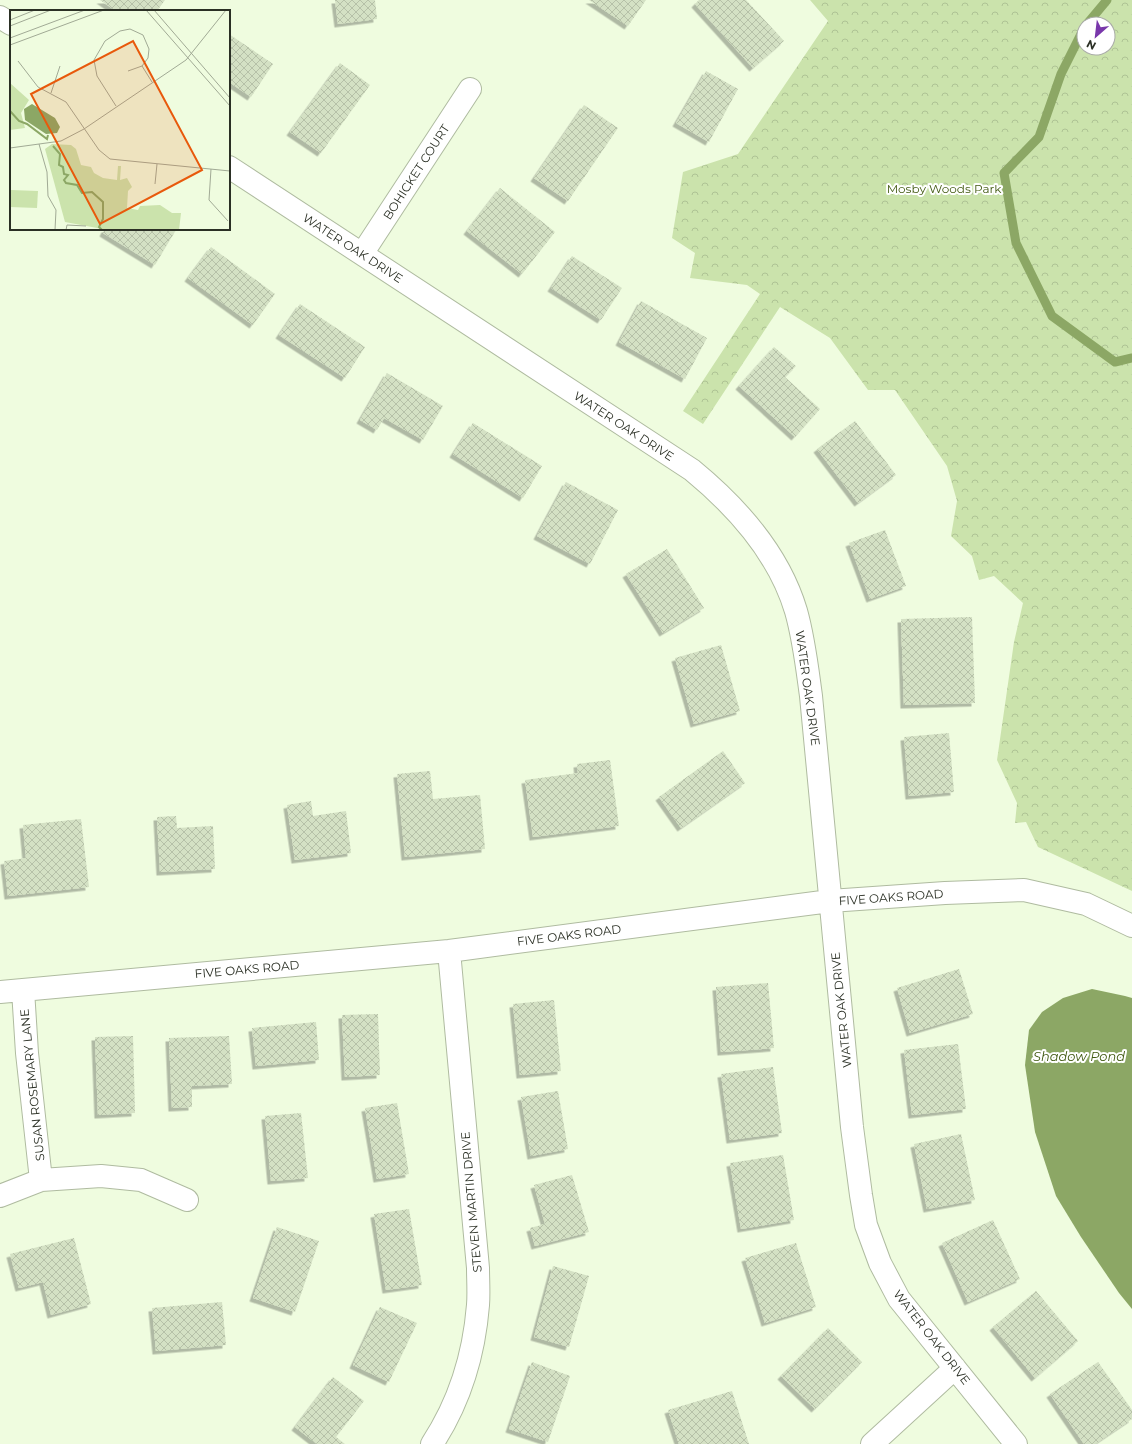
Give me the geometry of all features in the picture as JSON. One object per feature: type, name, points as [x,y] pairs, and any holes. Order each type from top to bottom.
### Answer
[{"type":"street","points":[[0,17],[10,23]]},
{"type":"street","name":"BOHICKET COURT","points":[[362,254],[470,89]]},
{"type":"street","name":"WATER OAK DRIVE","points":[[230,168],[692,470],[710,485],[746,522],[773,561],[787,588],[795,610],[804,647],[811,696],[852,1127],[866,1225],[880,1263],[899,1299],[1016,1444]]},
{"type":"street","name":"FIVE OAKS ROAD","points":[[0,992],[449,950],[830,901],[945,893],[1024,890],[1086,904],[1132,926]]},
{"type":"street","name":"STEVEN MARTIN DRIVE","points":[[432,1444],[441,1430],[454,1403],[465,1375],[473,1345],[478,1305],[478,1268],[449,950]]},
{"type":"street","name":"SUSAN ROSEMARY LANE","points":[[23,990],[27,1053],[41,1180]]},
{"type":"street","points":[[0,1196],[41,1180],[101,1176],[141,1180],[187,1200]]},
{"type":"street","points":[[872,1444],[955,1368]]},
{"type":"green space","name":"Mosby Woods Park","points":[[810,0],[1132,0],[1132,891],[1038,847],[1026,822],[1015,823],[1017,803],[997,760],[1014,642],[1023,603],[994,576],[979,580],[972,556],[951,536],[957,501],[947,466],[895,390],[868,390],[830,338],[780,307],[703,424],[683,411],[760,294],[747,285],[690,278],[695,253],[672,238],[683,172],[738,154],[828,21]]},
{"type":"water","name":"Shadow Pond","points":[[1092,989],[1132,998],[1132,1309],[1119,1293],[1081,1237],[1056,1196],[1035,1132],[1025,1065],[1029,1030],[1042,1012],[1063,998]]},
{"type":"building","points":[[100,0],[165,0],[158,10],[115,10]]},
{"type":"building","points":[[335,0],[375,0],[377,19],[338,24]]},
{"type":"building","points":[[589,0],[646,0],[628,26]]},
{"type":"building","points":[[699,0],[746,0],[784,41],[753,68],[695,4]]},
{"type":"building","points":[[230,35],[273,64],[251,97],[230,83]]},
{"type":"building","points":[[340,63],[370,85],[321,153],[290,132]]},
{"type":"building","points":[[706,71],[738,89],[709,142],[676,123]]},
{"type":"building","points":[[584,105],[618,128],[568,201],[534,178]]},
{"type":"building","points":[[500,188],[555,232],[522,274],[467,231]]},
{"type":"building","points":[[104,230],[176,230],[155,265],[103,233]]},
{"type":"building","points":[[211,247],[275,294],[253,325],[188,278]]},
{"type":"building","points":[[572,256],[622,288],[601,320],[551,288]]},
{"type":"building","points":[[641,301],[707,338],[685,379],[619,342]]},
{"type":"building","points":[[300,304],[365,347],[345,378],[279,335]]},
{"type":"building","points":[[774,347],[796,366],[785,377],[820,409],[795,437],[739,386]]},
{"type":"building","points":[[387,373],[443,406],[423,440],[384,418],[377,430],[360,420]]},
{"type":"building","points":[[855,421],[896,475],[858,503],[817,449]]},
{"type":"building","points":[[473,423],[542,466],[523,498],[453,454]]},
{"type":"building","points":[[566,482],[618,510],[590,564],[537,536]]},
{"type":"building","points":[[885,530],[906,586],[870,599],[849,543]]},
{"type":"building","points":[[667,549],[704,608],[663,633],[626,574]]},
{"type":"building","points":[[972,617],[975,703],[904,705],[901,619]]},
{"type":"building","points":[[721,645],[740,711],[694,724],[675,658]]},
{"type":"building","points":[[949,733],[954,792],[909,796],[904,737]]},
{"type":"building","points":[[723,751],[745,783],[681,828],[659,797]]},
{"type":"building","points":[[610,760],[619,826],[533,837],[525,780],[578,773],[577,764]]},
{"type":"building","points":[[430,771],[433,799],[480,795],[485,849],[405,857],[397,774]]},
{"type":"building","points":[[311,801],[313,816],[346,811],[351,853],[295,860],[287,805]]},
{"type":"building","points":[[176,816],[177,828],[213,826],[215,869],[160,872],[157,817]]},
{"type":"building","points":[[81,819],[89,887],[8,896],[4,861],[26,858],[23,825]]},
{"type":"building","points":[[959,969],[973,1014],[910,1033],[897,988]]},
{"type":"building","points":[[768,983],[774,1048],[721,1052],[716,987]]},
{"type":"building","points":[[554,1000],[561,1071],[520,1075],[513,1004]]},
{"type":"building","points":[[378,1014],[380,1075],[345,1077],[342,1015]]},
{"type":"building","points":[[316,1022],[319,1060],[256,1066],[252,1028]]},
{"type":"building","points":[[133,1036],[135,1113],[98,1115],[95,1037]]},
{"type":"building","points":[[229,1036],[232,1084],[192,1086],[192,1107],[172,1108],[169,1038]]},
{"type":"building","points":[[958,1044],[966,1109],[912,1115],[904,1050]]},
{"type":"building","points":[[773,1067],[782,1133],[730,1140],[721,1074]]},
{"type":"building","points":[[558,1091],[568,1149],[531,1156],[521,1097]]},
{"type":"building","points":[[397,1103],[409,1174],[377,1179],[365,1108]]},
{"type":"building","points":[[301,1113],[308,1178],[271,1181],[265,1116]]},
{"type":"building","points":[[961,1134],[975,1200],[927,1209],[914,1144]]},
{"type":"building","points":[[783,1155],[794,1220],[741,1229],[730,1163]]},
{"type":"building","points":[[572,1175],[589,1232],[535,1246],[530,1228],[545,1224],[534,1185]]},
{"type":"building","points":[[409,1209],[422,1285],[386,1290],[374,1214]]},
{"type":"building","points":[[993,1220],[1020,1279],[968,1302],[942,1243]]},
{"type":"building","points":[[277,1227],[319,1241],[295,1312],[253,1298]]},
{"type":"building","points":[[74,1238],[91,1304],[51,1315],[43,1282],[19,1288],[10,1254]]},
{"type":"building","points":[[796,1243],[816,1307],[765,1323],[745,1258]]},
{"type":"building","points":[[553,1266],[589,1276],[569,1347],[534,1337]]},
{"type":"building","points":[[1036,1291],[1078,1341],[1035,1378],[993,1327]]},
{"type":"building","points":[[222,1302],[226,1345],[156,1351],[152,1308]]},
{"type":"building","points":[[380,1307],[417,1323],[389,1382],[353,1365]]},
{"type":"building","points":[[828,1328],[862,1362],[815,1409],[781,1376]]},
{"type":"building","points":[[532,1362],[570,1376],[548,1442],[509,1429]]},
{"type":"building","points":[[1098,1362],[1132,1410],[1132,1419],[1095,1444],[1084,1444],[1050,1394]]},
{"type":"building","points":[[333,1377],[364,1401],[336,1437],[345,1444],[317,1444],[295,1427]]},
{"type":"building","points":[[732,1391],[749,1444],[679,1444],[668,1410]]},
{"type":"waterway","points":[[1094,16],[1107,0]]},
{"type":"waterway","points":[[1076,44],[1061,74],[1039,137],[1004,173],[1016,243],[1052,316],[1115,362],[1132,358]]}]
